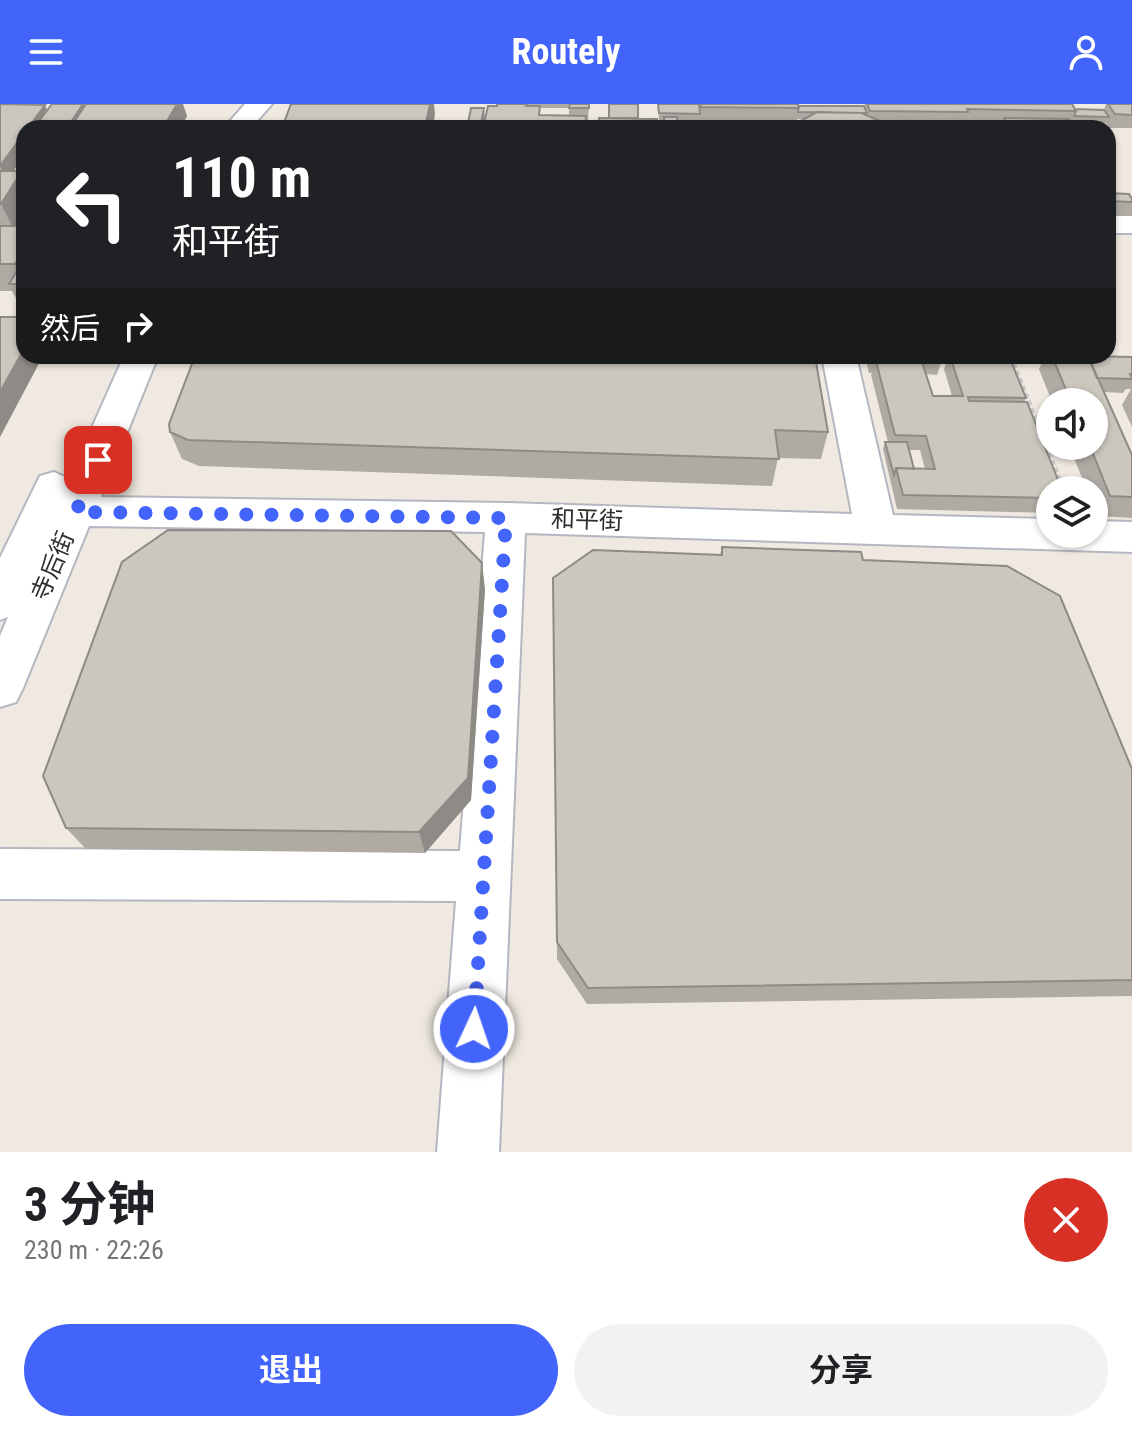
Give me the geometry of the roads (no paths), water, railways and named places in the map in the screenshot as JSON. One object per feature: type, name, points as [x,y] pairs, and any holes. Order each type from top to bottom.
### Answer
[{"type":"street","points":[[230,120],[259,104]]},
{"type":"street","name":"寺后街","points":[[0,688],[110,364]]},
{"type":"street","name":"寺后街","points":[[0,603],[59,512],[137,364]]},
{"type":"street","points":[[841,364],[876,530]]},
{"type":"street","name":"和平街","points":[[59,512],[506,518],[1132,537]]},
{"type":"street","points":[[468,1152],[482,876],[506,518]]},
{"type":"street","points":[[0,874],[482,876]]}]
